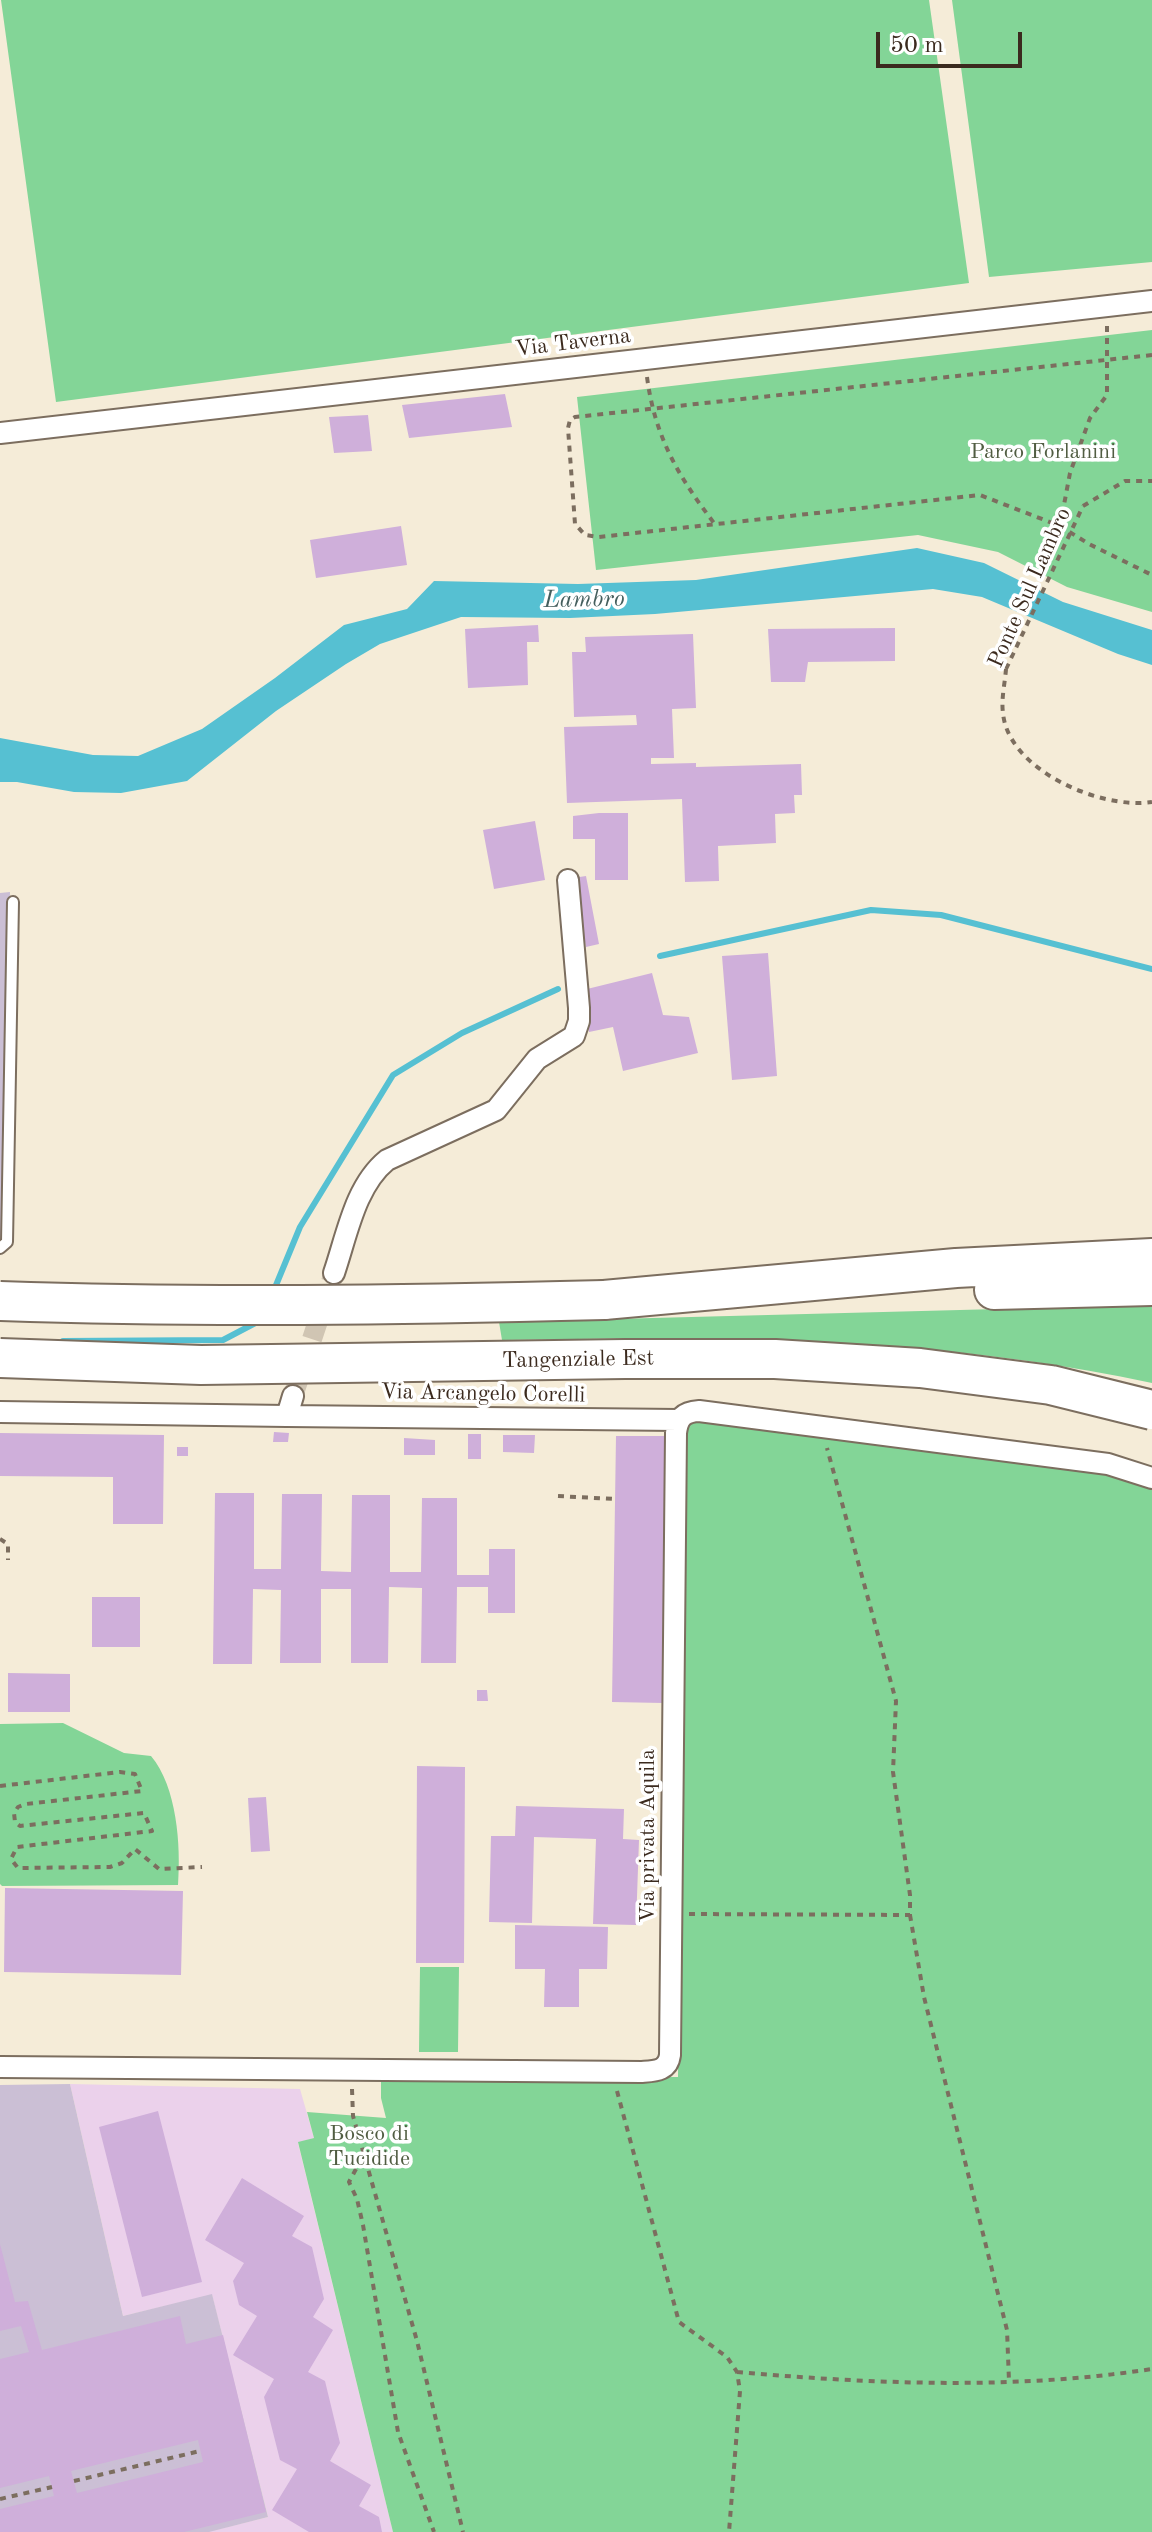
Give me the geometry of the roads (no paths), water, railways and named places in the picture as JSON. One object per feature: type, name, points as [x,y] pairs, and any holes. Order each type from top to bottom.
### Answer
[{"type":"highway","points":[[0,1301],[277,1306],[604,1300],[1068,1275],[1152,1258]]},
{"type":"highway","points":[[1068,1275],[1152,1286]]},
{"type":"highway","name":"Tangenziale Est","points":[[0,1358],[201,1365],[775,1359],[920,1368],[1051,1385],[1152,1410]]},
{"type":"street","name":"Via Taverna","points":[[0,433],[1152,301]]},
{"type":"street","points":[[334,1273],[360,1198],[377,1168],[387,1160],[496,1110],[537,1059],[574,1036],[579,1008],[568,880]]},
{"type":"street","points":[[287,1416],[293,1396]]},
{"type":"street","points":[[678,1420],[688,1412],[699,1411],[1108,1464],[1152,1478]]},
{"type":"street","name":"Via Arcangelo Corelli","points":[[0,1412],[678,1420]]},
{"type":"street","name":"Via privata Aquila","points":[[0,2067],[655,2071],[669,2062],[678,1420]]},
{"type":"lane","points":[[0,1248],[7,1242],[13,902]]},
{"type":"water","name":"Lambro","points":[[917,548],[984,563],[1063,602],[1152,630],[1152,665],[1118,654],[982,597],[933,589],[655,614],[570,618],[461,617],[380,644],[346,664],[276,711],[187,781],[121,793],[74,792],[0,782],[0,738],[93,755],[138,756],[202,729],[344,625],[407,609],[434,581],[578,584],[696,580]]},
{"type":"waterway","points":[[660,956],[871,910],[941,915],[1152,969]]},
{"type":"waterway","points":[[274,1290],[300,1227],[393,1075],[462,1033],[558,989]]},
{"type":"waterway","points":[[63,1341],[223,1340],[263,1319]]},
{"type":"tunnel","points":[[293,1396],[334,1273]]},
{"type":"park label","name":"Parco Forlanini","points":[[1043,452]]},
{"type":"park label","name":"Bosco di Tucidide","points":[[369,2146]]}]
